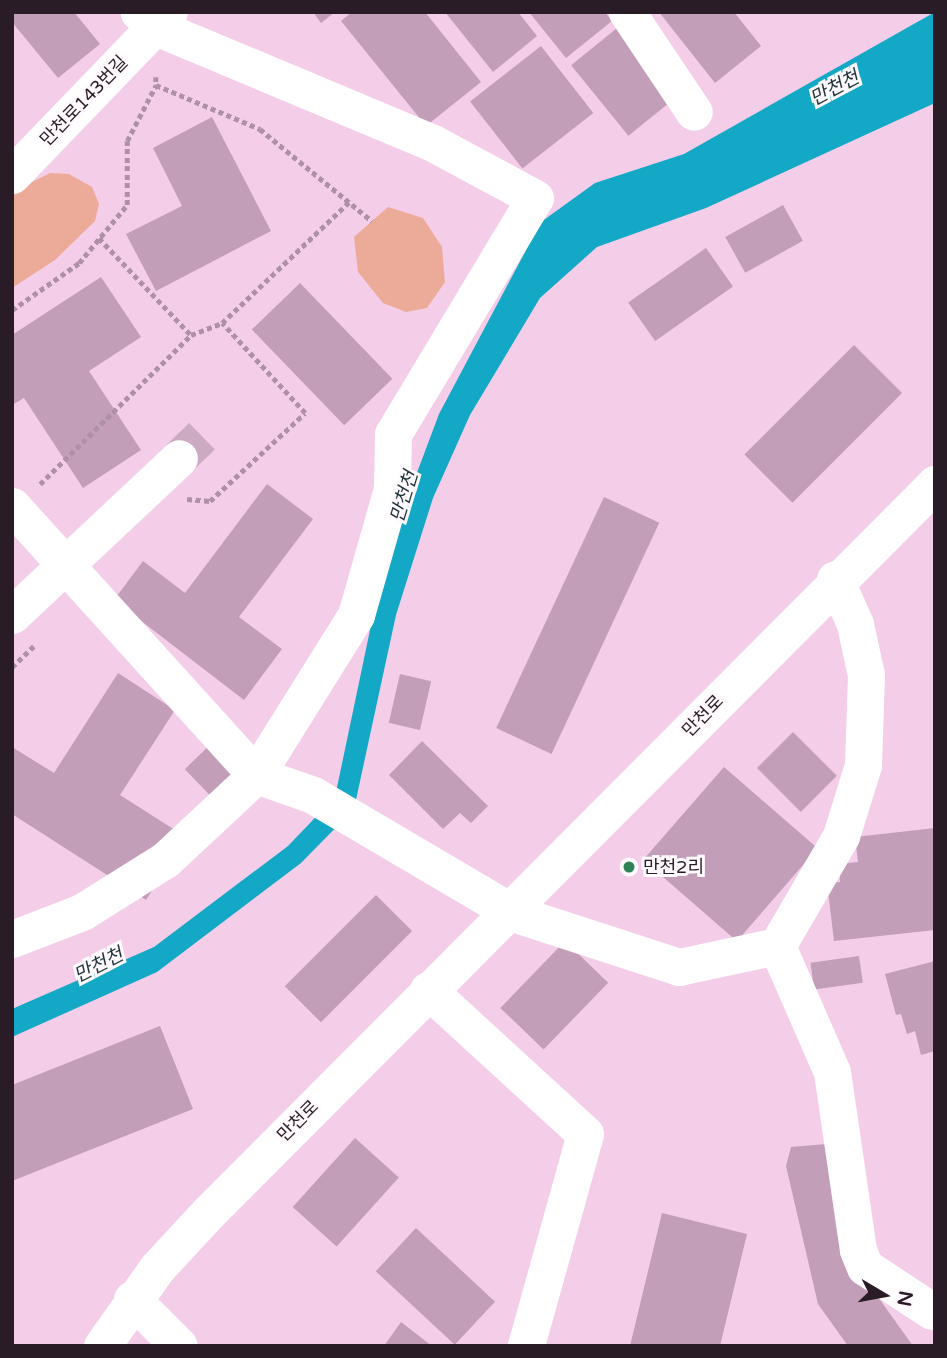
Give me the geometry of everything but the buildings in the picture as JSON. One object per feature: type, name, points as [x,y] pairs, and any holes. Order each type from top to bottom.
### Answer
[{"type":"street","points":[[626,12],[694,112]]},
{"type":"street","points":[[12,939],[82,912],[165,860],[256,775],[356,615],[392,489],[393,434],[535,198],[433,143],[154,17]]},
{"type":"street","name":"만천로143번길","points":[[12,175],[154,17]]},
{"type":"street","points":[[12,615],[178,458]]},
{"type":"street","name":"만천로","points":[[102,1346],[132,1299],[428,990],[513,913],[835,579],[935,484]]},
{"type":"street","points":[[14,508],[256,775],[313,795],[456,876],[513,913],[679,967],[777,946],[841,836],[863,765],[866,675],[855,624],[835,579]]},
{"type":"street","points":[[777,946],[832,1072],[849,1214],[861,1259],[932,1311]]},
{"type":"street","points":[[428,990],[585,1134],[526,1346]]},
{"type":"street","points":[[132,1299],[179,1346]]},
{"type":"path","points":[[12,310],[79,263],[127,205],[127,141],[156,85],[154,17]]},
{"type":"path","points":[[156,85],[260,129],[372,221]]},
{"type":"path","points":[[14,508],[191,335],[222,323],[349,202]]},
{"type":"path","points":[[99,238],[191,335]]},
{"type":"shaded area","points":[[50,173],[69,174],[92,187],[99,204],[95,221],[55,260],[12,288],[12,192]]},
{"type":"shaded area","points":[[388,207],[423,218],[442,247],[445,282],[427,308],[406,312],[383,303],[358,272],[354,237]]},
{"type":"water","name":"만천천","points":[[935,12],[935,103],[706,208],[597,247],[540,298],[470,415],[433,498],[396,615],[354,809],[301,863],[157,972],[12,1037],[12,1009],[154,947],[288,846],[335,797],[374,611],[403,510],[439,414],[541,222],[595,183],[684,154]]},
{"type":"tunnel","points":[[179,458],[202,436]]},
{"type":"place","name":"만천2리","points":[[629,867]]}]
